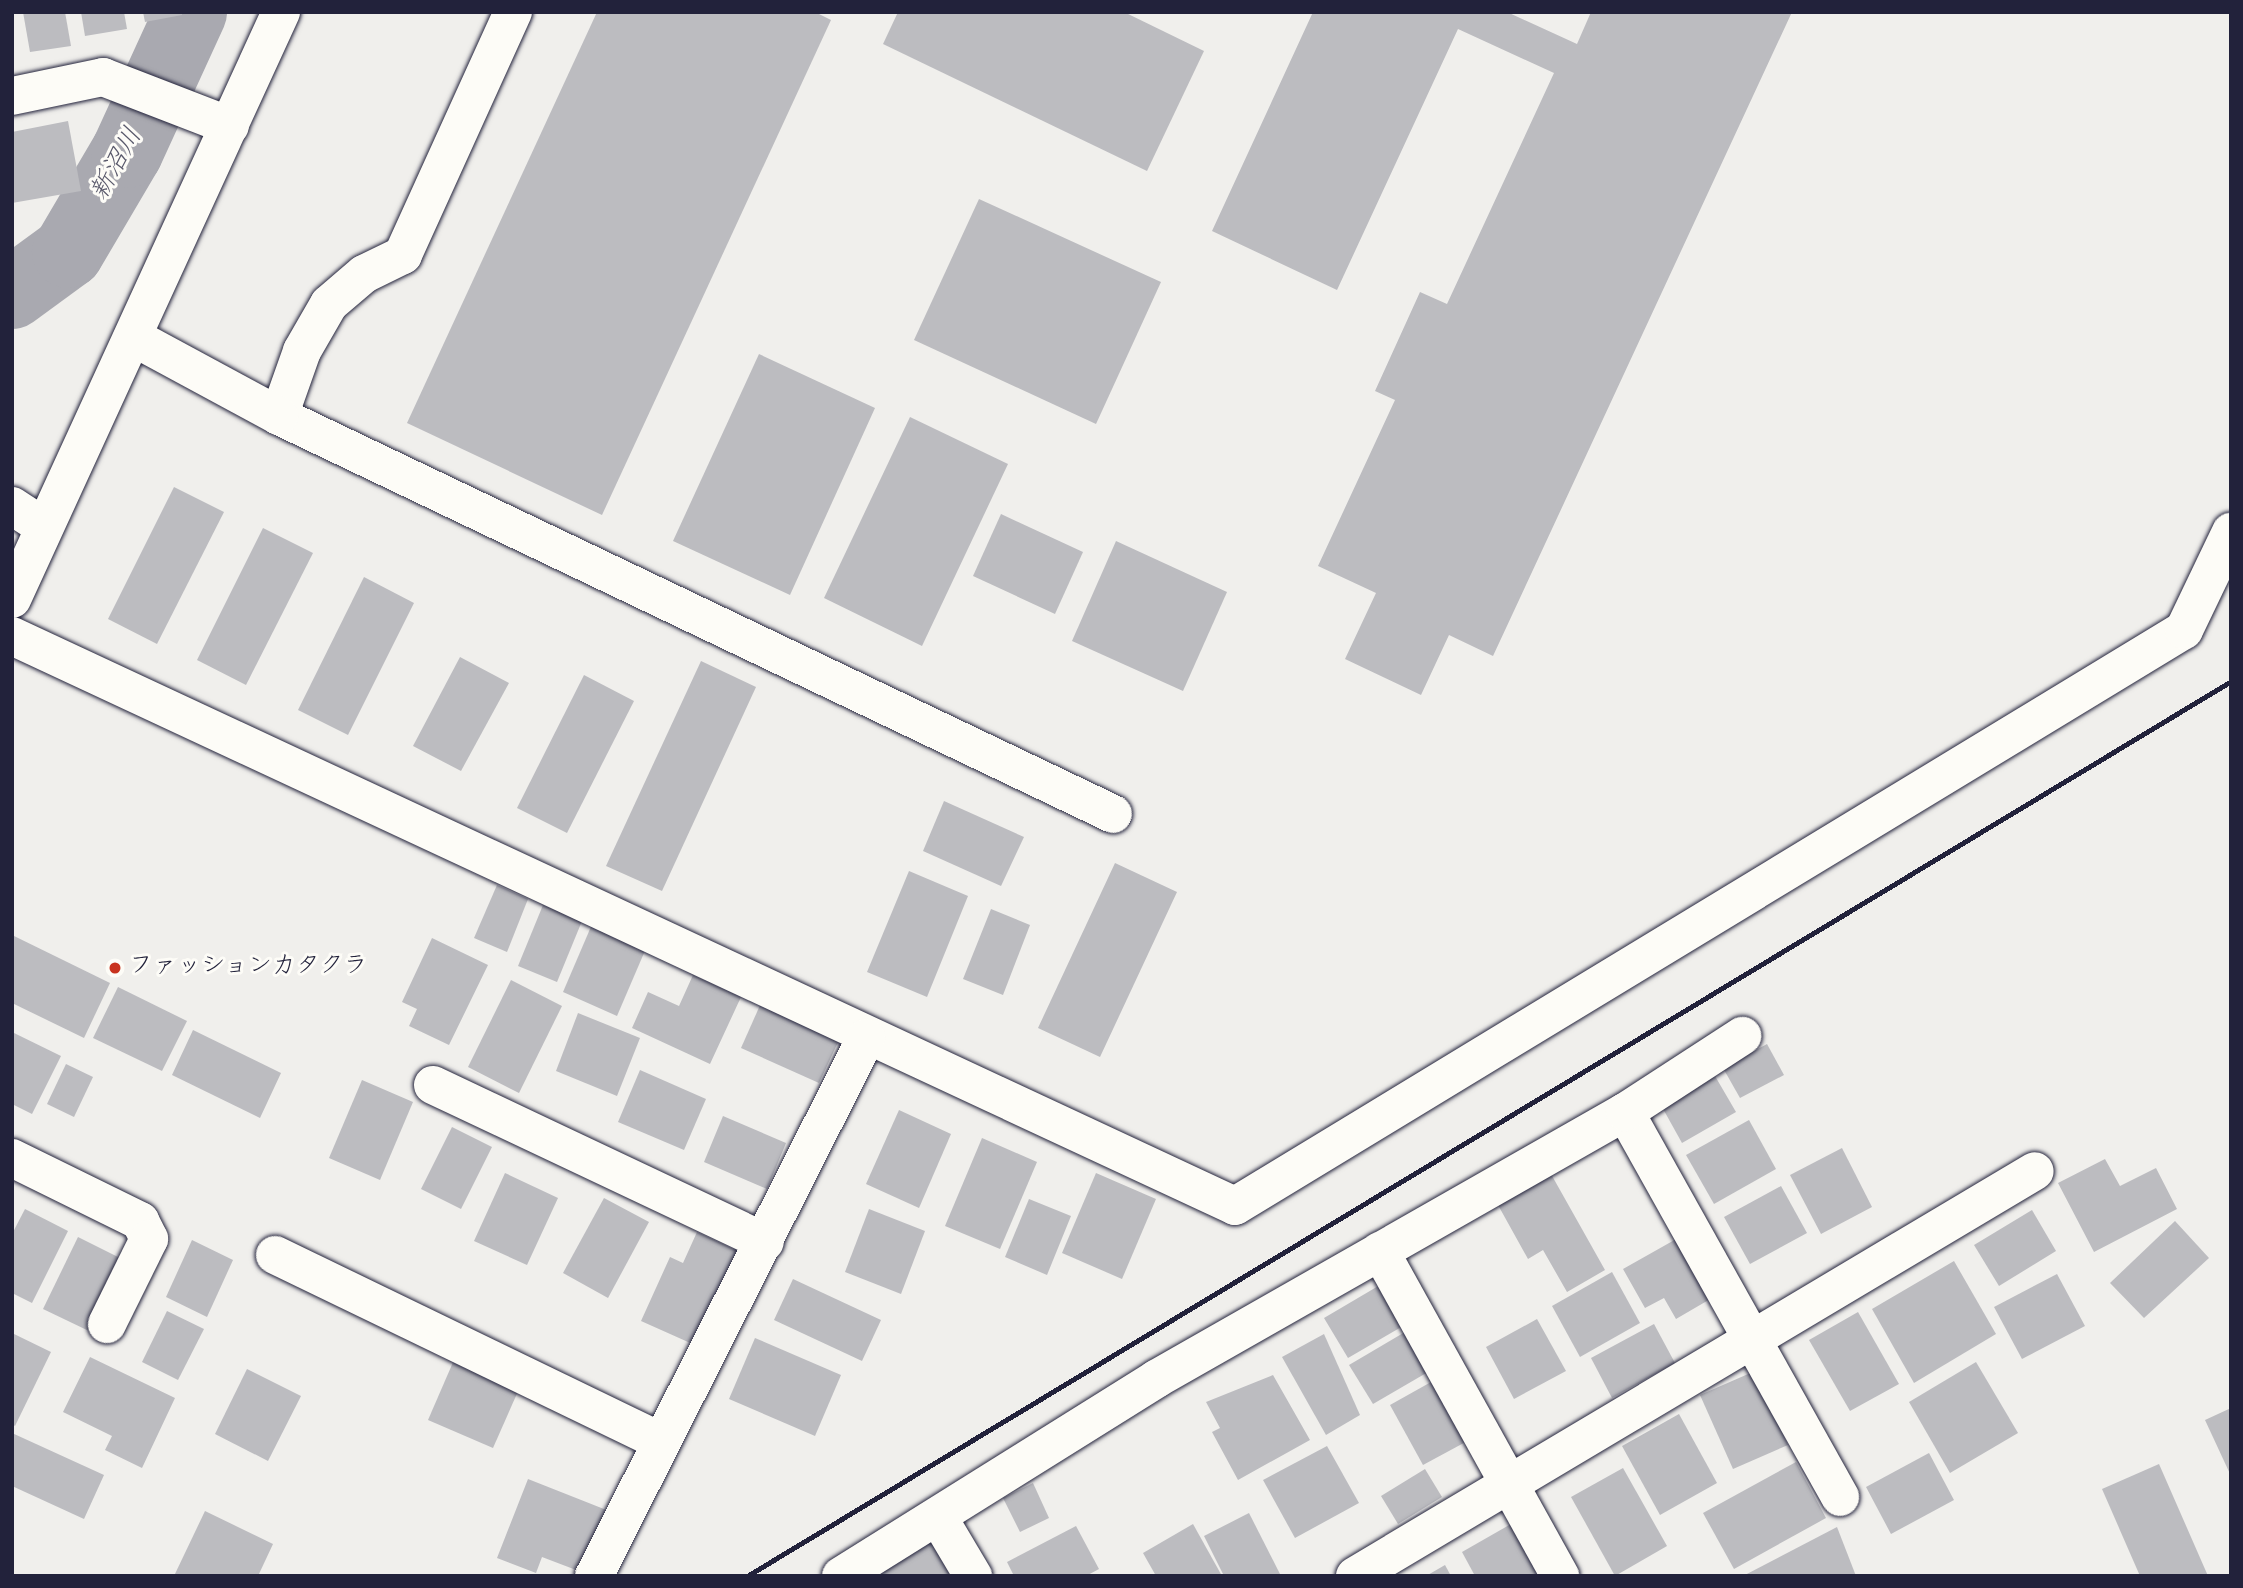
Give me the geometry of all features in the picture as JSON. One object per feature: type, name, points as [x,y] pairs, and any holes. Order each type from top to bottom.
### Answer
[{"type":"street","points":[[12,599],[28,516],[133,337],[281,12]]},
{"type":"street","points":[[279,416],[302,351],[329,304],[364,274],[403,255],[513,12]]},
{"type":"street","points":[[12,96],[103,77],[230,126]]},
{"type":"street","points":[[133,337],[279,416],[1113,814]]},
{"type":"street","points":[[12,636],[866,1038],[1236,1206],[2183,630],[2231,532]]},
{"type":"street","points":[[841,1576],[1156,1379],[1625,1112],[1742,1036]]},
{"type":"street","points":[[594,1576],[658,1440],[765,1242],[866,1038]]},
{"type":"street","points":[[433,1085],[765,1242]]},
{"type":"street","points":[[1625,1112],[1840,1497]]},
{"type":"street","points":[[12,1158],[140,1221],[149,1239],[107,1324]]},
{"type":"street","points":[[1355,1576],[2035,1171]]},
{"type":"street","points":[[1380,1251],[1560,1576]]},
{"type":"street","points":[[275,1255],[658,1440]]},
{"type":"street","points":[[938,1517],[973,1576]]},
{"type":"building","points":[[23,12],[65,12],[71,46],[30,52]]},
{"type":"building","points":[[81,12],[124,12],[127,29],[85,36]]},
{"type":"building","points":[[143,12],[182,12],[182,15],[145,22]]},
{"type":"building","points":[[597,12],[815,12],[831,20],[602,515],[407,423]]},
{"type":"building","points":[[898,12],[1124,12],[1204,51],[1147,171],[883,44]]},
{"type":"building","points":[[1313,12],[1507,12],[1577,44],[1591,12],[1792,12],[1493,656],[1449,635],[1421,695],[1345,659],[1376,593],[1318,566],[1395,400],[1375,391],[1420,292],[1447,304],[1554,73],[1458,29],[1337,290],[1212,231]]},
{"type":"building","points":[[68,121],[81,191],[12,203],[12,132]]},
{"type":"building","points":[[979,199],[1161,282],[1096,424],[914,340]]},
{"type":"building","points":[[759,354],[875,408],[790,595],[673,541]]},
{"type":"building","points":[[910,417],[1008,464],[922,646],[824,598]]},
{"type":"building","points":[[174,487],[224,512],[157,644],[108,619]]},
{"type":"building","points":[[1001,514],[1083,552],[1055,614],[973,576]]},
{"type":"building","points":[[263,528],[313,553],[246,685],[197,660]]},
{"type":"building","points":[[1116,541],[1227,592],[1183,691],[1072,641]]},
{"type":"building","points":[[364,577],[414,603],[348,735],[298,710]]},
{"type":"building","points":[[460,657],[509,683],[461,771],[413,746]]},
{"type":"building","points":[[701,661],[756,687],[662,891],[606,866]]},
{"type":"building","points":[[584,675],[634,701],[567,833],[517,808]]},
{"type":"building","points":[[944,801],[1024,837],[1001,886],[923,851]]},
{"type":"building","points":[[1115,863],[1177,892],[1100,1057],[1038,1028]]},
{"type":"building","points":[[909,871],[968,896],[927,997],[867,972]]},
{"type":"building","points":[[497,885],[528,899],[507,952],[474,938]]},
{"type":"building","points":[[543,905],[582,921],[557,982],[518,966]]},
{"type":"building","points":[[991,909],[1030,925],[1003,995],[963,979]]},
{"type":"building","points":[[593,922],[647,946],[617,1016],[563,992]]},
{"type":"building","points":[[12,935],[110,983],[84,1038],[12,1003]]},
{"type":"building","points":[[432,938],[488,965],[449,1045],[409,1026],[417,1009],[402,1002]]},
{"type":"building","points":[[693,975],[741,997],[710,1064],[632,1028],[648,992],[679,1006]]},
{"type":"building","points":[[511,980],[562,1006],[519,1093],[468,1067]]},
{"type":"building","points":[[118,987],[187,1021],[162,1071],[93,1038]]},
{"type":"building","points":[[761,1003],[840,1038],[819,1083],[741,1048]]},
{"type":"building","points":[[578,1013],[640,1038],[617,1096],[556,1071]]},
{"type":"building","points":[[193,1030],[281,1073],[260,1118],[172,1075]]},
{"type":"building","points":[[12,1032],[61,1056],[32,1114],[12,1104]]},
{"type":"building","points":[[1767,1044],[1784,1075],[1740,1098],[1723,1068]]},
{"type":"building","points":[[66,1064],[93,1077],[74,1117],[47,1104]]},
{"type":"building","points":[[640,1070],[706,1099],[684,1150],[618,1122]]},
{"type":"building","points":[[1715,1076],[1736,1112],[1682,1143],[1662,1107]]},
{"type":"building","points":[[362,1080],[413,1102],[380,1180],[329,1158]]},
{"type":"building","points":[[899,1110],[951,1134],[919,1208],[866,1184]]},
{"type":"building","points":[[723,1116],[786,1143],[767,1189],[704,1162]]},
{"type":"building","points":[[1749,1120],[1776,1169],[1714,1204],[1686,1155]]},
{"type":"building","points":[[452,1127],[492,1147],[461,1209],[421,1189]]},
{"type":"building","points":[[982,1138],[1037,1162],[1000,1249],[945,1226]]},
{"type":"building","points":[[1842,1148],[1872,1207],[1821,1234],[1790,1175]]},
{"type":"building","points":[[2105,1159],[2120,1186],[2156,1168],[2177,1209],[2094,1252],[2058,1183]]},
{"type":"building","points":[[505,1173],[558,1198],[527,1265],[474,1241]]},
{"type":"building","points":[[1096,1173],[1156,1199],[1122,1279],[1062,1253]]},
{"type":"building","points":[[1551,1174],[1605,1270],[1567,1292],[1543,1250],[1528,1259],[1498,1205]]},
{"type":"building","points":[[1781,1186],[1807,1233],[1750,1264],[1724,1217]]},
{"type":"building","points":[[604,1198],[649,1222],[608,1298],[563,1273]]},
{"type":"building","points":[[1029,1199],[1071,1216],[1047,1275],[1005,1257]]},
{"type":"building","points":[[25,1209],[68,1231],[32,1303],[12,1293],[12,1234]]},
{"type":"building","points":[[869,1209],[925,1231],[901,1294],[845,1272]]},
{"type":"building","points":[[2032,1210],[2056,1251],[1999,1286],[1974,1245]]},
{"type":"building","points":[[2175,1221],[2209,1258],[2144,1318],[2110,1283]]},
{"type":"building","points":[[697,1232],[740,1252],[697,1346],[641,1321],[670,1257],[683,1263]]},
{"type":"building","points":[[78,1237],[126,1261],[91,1332],[43,1309]]},
{"type":"building","points":[[1678,1238],[1712,1298],[1676,1319],[1664,1298],[1645,1308],[1623,1269]]},
{"type":"building","points":[[192,1240],[233,1260],[207,1317],[166,1297]]},
{"type":"building","points":[[1954,1261],[1996,1334],[1914,1383],[1872,1309]]},
{"type":"building","points":[[1612,1272],[1640,1323],[1580,1357],[1552,1306]]},
{"type":"building","points":[[2057,1274],[2085,1326],[2022,1359],[1994,1307]]},
{"type":"building","points":[[793,1279],[881,1320],[862,1361],[774,1320]]},
{"type":"building","points":[[1380,1285],[1403,1326],[1348,1358],[1324,1318]]},
{"type":"building","points":[[167,1311],[204,1329],[178,1380],[142,1362]]},
{"type":"building","points":[[1858,1312],[1899,1384],[1850,1411],[1809,1340]]},
{"type":"building","points":[[1537,1319],[1566,1371],[1514,1399],[1486,1347]]},
{"type":"building","points":[[1654,1324],[1675,1363],[1612,1398],[1591,1358]]},
{"type":"building","points":[[1405,1332],[1428,1372],[1373,1404],[1349,1365]]},
{"type":"building","points":[[12,1333],[51,1352],[15,1426],[12,1424]]},
{"type":"building","points":[[1324,1334],[1360,1415],[1326,1435],[1282,1357]]},
{"type":"building","points":[[755,1338],[841,1375],[815,1436],[729,1399]]},
{"type":"building","points":[[90,1357],[175,1398],[142,1468],[105,1450],[112,1436],[63,1412]]},
{"type":"building","points":[[454,1360],[519,1389],[493,1448],[428,1420]]},
{"type":"building","points":[[1976,1362],[2018,1433],[1950,1473],[1909,1402]]},
{"type":"building","points":[[247,1369],[301,1396],[268,1461],[215,1434]]},
{"type":"building","points":[[1755,1371],[1788,1445],[1733,1469],[1700,1395]]},
{"type":"building","points":[[1273,1375],[1310,1440],[1238,1480],[1212,1432],[1220,1428],[1206,1402]]},
{"type":"building","points":[[1440,1377],[1473,1438],[1423,1465],[1390,1405]]},
{"type":"building","points":[[2231,1408],[2231,1476],[2205,1420]]},
{"type":"building","points":[[1679,1414],[1717,1483],[1660,1515],[1622,1446]]},
{"type":"building","points":[[12,1433],[104,1475],[84,1519],[12,1486]]},
{"type":"building","points":[[1327,1446],[1359,1503],[1295,1538],[1263,1480]]},
{"type":"building","points":[[1929,1453],[1954,1500],[1891,1534],[1866,1487]]},
{"type":"building","points":[[1796,1462],[1826,1518],[1734,1569],[1703,1513]]},
{"type":"building","points":[[2159,1464],[2208,1576],[2140,1576],[2102,1489]]},
{"type":"building","points":[[1623,1468],[1667,1546],[1615,1576],[1571,1497]]},
{"type":"building","points":[[1425,1469],[1442,1497],[1398,1524],[1381,1496]]},
{"type":"building","points":[[528,1479],[609,1511],[584,1573],[542,1557],[536,1573],[497,1558]]},
{"type":"building","points":[[1033,1483],[1049,1518],[1020,1532],[1003,1498]]},
{"type":"building","points":[[205,1511],[273,1544],[258,1576],[174,1576]]},
{"type":"building","points":[[1249,1513],[1281,1576],[1224,1576],[1204,1536]]},
{"type":"building","points":[[1193,1524],[1222,1576],[1156,1576],[1143,1553]]},
{"type":"building","points":[[1511,1524],[1540,1576],[1475,1576],[1462,1552]]},
{"type":"building","points":[[1076,1526],[1099,1569],[1086,1576],[1014,1576],[1007,1562]]},
{"type":"building","points":[[1837,1527],[1856,1576],[1743,1576]]},
{"type":"building","points":[[937,1534],[961,1576],[881,1576],[877,1569]]},
{"type":"building","points":[[1445,1565],[1451,1576],[1426,1576]]},
{"type":"waterway","name":"新沼川","points":[[12,293],[68,252],[127,152],[191,12]]},
{"type":"railway","points":[[747,1576],[2231,681]]},
{"type":"place","name":"ファッションカタクラ","points":[[115,968]]}]
